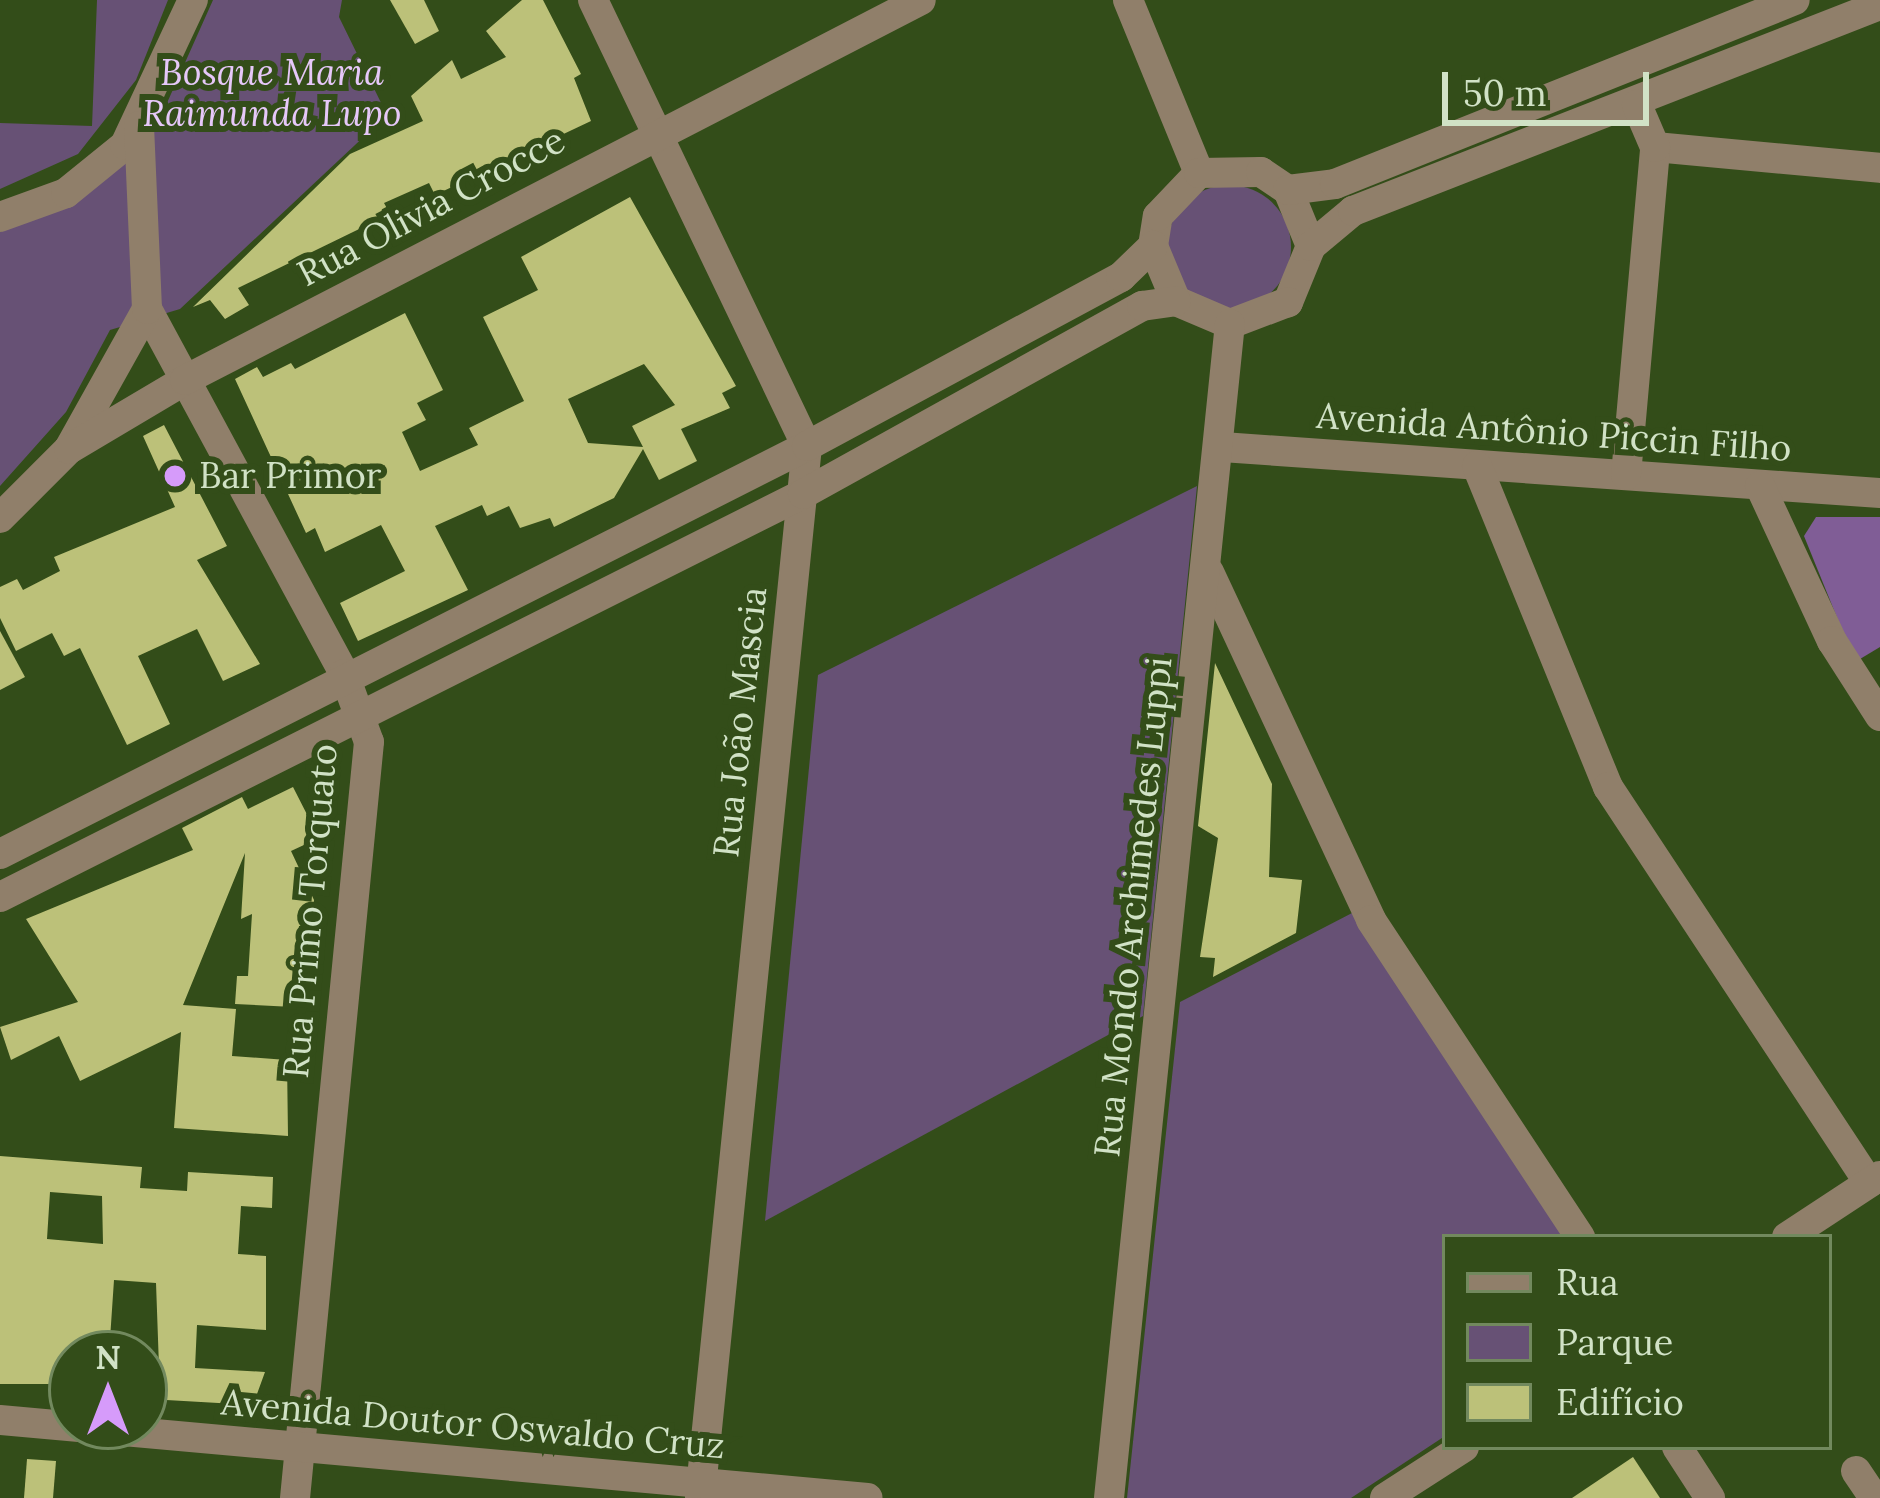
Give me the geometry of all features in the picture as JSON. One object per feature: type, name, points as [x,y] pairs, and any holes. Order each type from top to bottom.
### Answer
[{"type":"street","points":[[0,217],[66,194],[139,126],[193,0]]},
{"type":"street","points":[[593,0],[807,446]]},
{"type":"street","name":"Rua Olivia Crocce","points":[[0,518],[69,449],[185,380],[657,132],[921,0]]},
{"type":"street","points":[[1128,0],[1199,173]]},
{"type":"street","points":[[1288,190],[1335,184],[1795,0]]},
{"type":"street","points":[[0,897],[803,494],[1142,306],[1176,301],[1231,324],[1288,302],[1311,246],[1353,211],[1637,106],[1880,5]]},
{"type":"street","points":[[1626,475],[1655,147],[1637,106]]},
{"type":"street","points":[[69,449],[147,309],[139,126]]},
{"type":"street","points":[[1655,147],[1880,167]]},
{"type":"street","points":[[1176,301],[1153,246],[1158,216],[1199,173],[1262,172],[1288,190],[1311,246]]},
{"type":"street","points":[[0,854],[344,674],[807,446],[1121,278],[1153,246]]},
{"type":"street","name":"Rua Primo Torquato","points":[[147,309],[344,674],[368,742],[295,1498]]},
{"type":"street","name":"Rua Mondo Archimedes Luppi","points":[[1109,1498],[1222,447],[1231,324]]},
{"type":"street","name":"Rua João Mascia","points":[[701,1491],[807,446]]},
{"type":"street","name":"Avenida Antônio Piccin Filho","points":[[1222,447],[1880,493]]},
{"type":"street","points":[[1477,466],[1608,787],[1875,1179],[1791,1234]]},
{"type":"street","points":[[1760,486],[1832,640],[1880,716]]},
{"type":"street","points":[[1209,572],[1371,920],[1578,1234]]},
{"type":"street","name":"Avenida Doutor Oswaldo Cruz","points":[[0,1420],[701,1491],[868,1498]]},
{"type":"street","points":[[1385,1498],[1459,1450]]},
{"type":"street","points":[[1679,1450],[1709,1498]]},
{"type":"street","points":[[1856,1471],[1874,1498]]},
{"type":"green space","points":[[97,0],[168,0],[136,80],[78,154],[0,189],[0,123],[92,126]]},
{"type":"green space","name":"Bosque Maria Raimunda Lupo","points":[[213,0],[342,0],[339,17],[387,115],[180,309],[110,330],[66,412],[0,486],[0,232],[81,197],[154,132]]},
{"type":"green space","points":[[1229,185],[1253,190],[1273,203],[1286,223],[1291,247],[1286,271],[1273,291],[1253,304],[1229,309],[1205,304],[1185,291],[1172,271],[1167,247],[1172,223],[1185,203],[1205,190]]},
{"type":"green space","points":[[1197,486],[1143,1016],[765,1221],[818,675]]},
{"type":"green space","points":[[1354,912],[1562,1234],[1442,1234],[1442,1438],[1351,1498],[1127,1498],[1180,1002]]},
{"type":"shaded area","points":[[1816,517],[1880,517],[1880,647],[1855,662],[1804,536]]},
{"type":"building","points":[[390,0],[424,0],[439,31],[415,44]]},
{"type":"building","points":[[522,0],[543,0],[581,74],[574,78],[591,121],[435,195],[429,183],[384,203],[390,214],[238,288],[249,305],[225,319],[210,300],[193,307],[350,154],[423,121],[411,96],[452,60],[461,79],[506,57],[486,31]]},
{"type":"building","points":[[630,197],[736,386],[722,393],[730,408],[681,429],[697,461],[659,480],[643,449],[614,498],[554,527],[550,518],[520,528],[509,506],[487,516],[482,505],[435,526],[468,590],[358,641],[340,603],[405,571],[381,525],[325,552],[315,528],[306,533],[235,379],[257,367],[263,377],[291,363],[295,369],[405,313],[443,390],[417,403],[426,420],[402,432],[420,471],[478,445],[469,428],[524,401],[483,317],[538,290],[521,257]],"holes":[[[644,364],[675,405],[632,426],[643,447],[588,443],[568,399]]]},
{"type":"building","points":[[164,425],[227,546],[197,560],[260,664],[223,681],[197,629],[138,656],[170,724],[127,745],[80,648],[64,656],[52,633],[16,651],[0,618],[0,587],[17,579],[23,590],[60,571],[54,557],[175,507],[143,436]]},
{"type":"building","points":[[0,631],[25,677],[0,690]]},
{"type":"building","points":[[1215,663],[1272,784],[1269,877],[1302,880],[1296,933],[1213,977],[1215,958],[1200,957],[1218,838],[1198,826]]},
{"type":"building","points":[[293,787],[319,838],[291,851],[314,900],[313,926],[299,926],[293,1007],[235,1004],[237,976],[248,976],[252,914],[241,919],[245,853],[183,1005],[236,1009],[232,1056],[287,1060],[288,1136],[174,1128],[181,1032],[80,1081],[59,1036],[11,1060],[0,1027],[78,1002],[26,919],[193,850],[182,828],[242,797],[248,809]]},
{"type":"building","points":[[0,1156],[142,1167],[140,1188],[187,1191],[188,1172],[273,1177],[272,1208],[241,1206],[238,1254],[266,1256],[266,1330],[197,1325],[195,1368],[265,1372],[253,1405],[168,1400],[168,1330],[158,1330],[156,1283],[114,1280],[111,1330],[48,1330],[48,1384],[0,1384]],"holes":[[[50,1192],[102,1196],[103,1244],[47,1239]]]},
{"type":"building","points":[[1633,1457],[1660,1498],[1572,1498]]},
{"type":"building","points":[[27,1459],[56,1461],[53,1498],[24,1498]]},
{"type":"place","name":"Bar Primor","points":[[175,476]]}]
